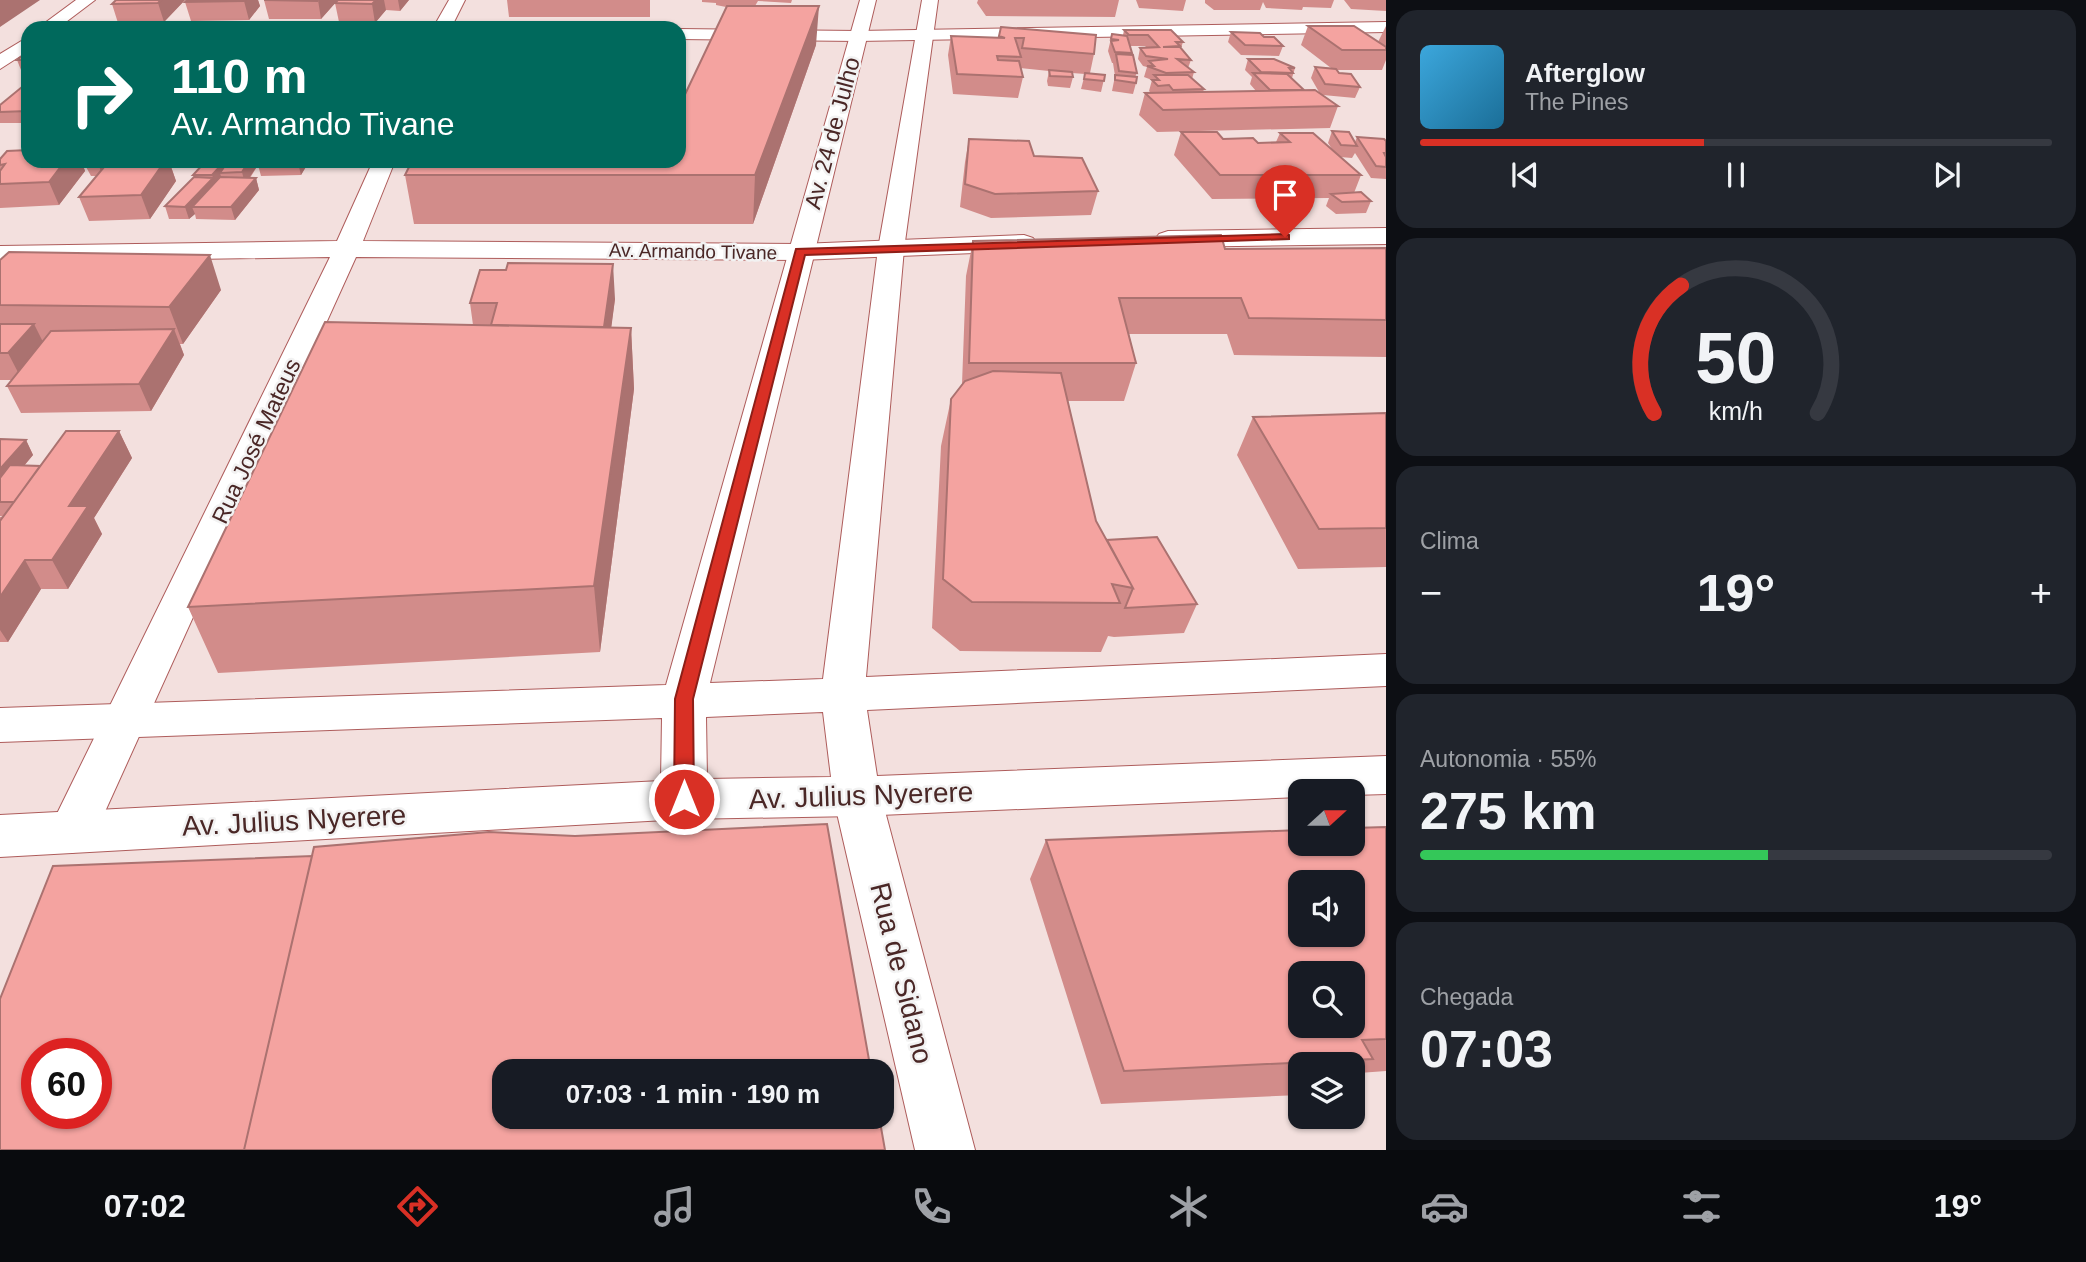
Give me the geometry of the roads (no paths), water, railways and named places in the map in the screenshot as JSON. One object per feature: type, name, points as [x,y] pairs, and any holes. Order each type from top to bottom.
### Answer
[{"type":"main road","points":[[57,21],[87,0]]},
{"type":"main road","points":[[446,21],[457,0]]},
{"type":"main road","name":"Av. 24 de Julho","points":[[684,799],[684,699],[868,0]]},
{"type":"main road","points":[[858,796],[843,695],[891,249],[930,0]]},
{"type":"main road","points":[[686,34],[858,36],[1386,27]]},
{"type":"main road","points":[[0,41],[21,41]]},
{"type":"main road","points":[[0,63],[21,46]]},
{"type":"main road","name":"Rua José Mateus","points":[[72,832],[347,249],[381,168]]},
{"type":"main road","points":[[1145,239],[1386,236]]},
{"type":"main road","name":"Av. Armando Tivane","points":[[0,254],[347,249],[800,252],[1043,243]]},
{"type":"main road","points":[[0,725],[843,695],[1386,670]]},
{"type":"main road","name":"Av. Julius Nyerere","points":[[0,836],[684,799],[858,796],[1386,775]]},
{"type":"main road","name":"Rua de Sidano","points":[[858,796],[945,1150]]}]
